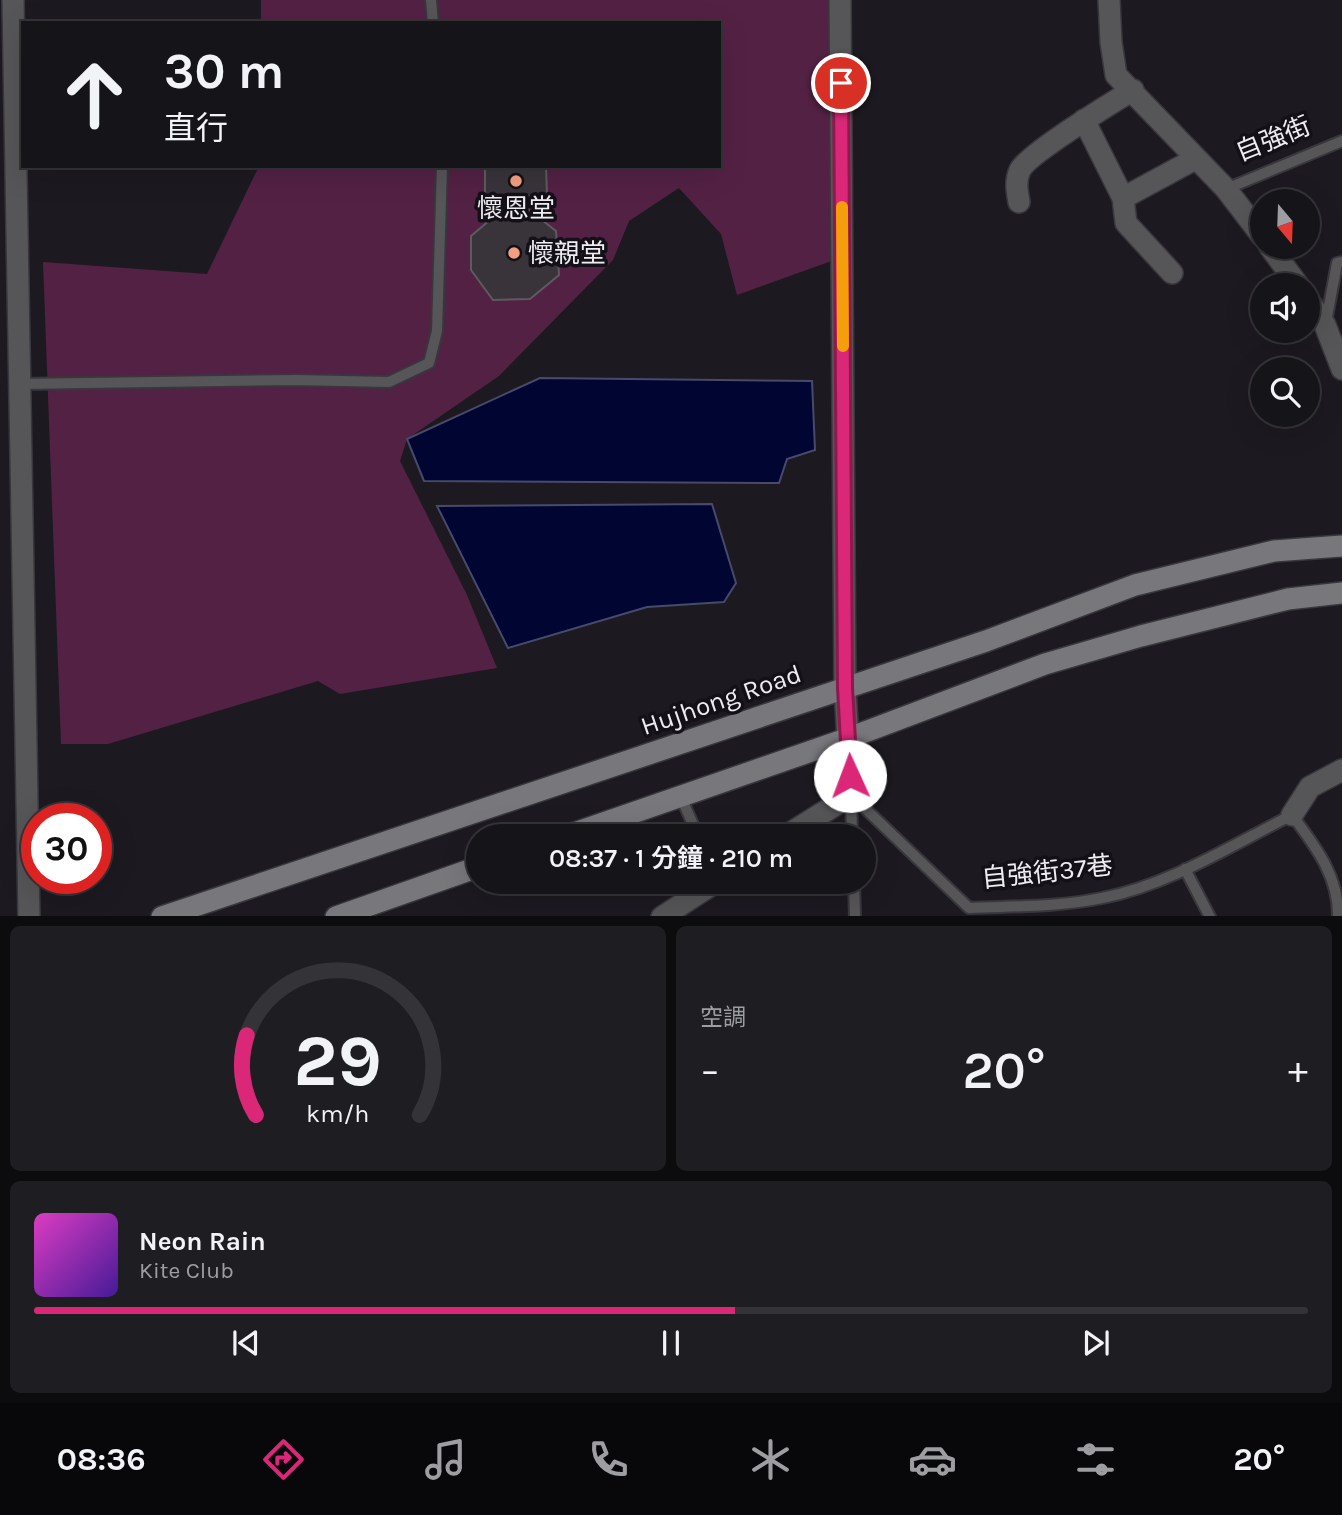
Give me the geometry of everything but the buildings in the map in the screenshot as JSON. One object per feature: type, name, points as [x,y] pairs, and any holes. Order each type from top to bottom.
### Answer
[{"type":"street","points":[[13,0],[29,916]]},
{"type":"street","points":[[805,824],[851,795],[845,688],[841,0]]},
{"type":"street","points":[[1109,0],[1116,75],[1226,189],[1250,220]]},
{"type":"street","points":[[1019,202],[1016,186],[1021,168],[1084,120],[1133,90]]},
{"type":"street","points":[[1084,120],[1123,198],[1126,223],[1172,273]]},
{"type":"street","points":[[1123,198],[1195,159]]},
{"type":"street","points":[[1320,318],[1342,369]]},
{"type":"street","name":"Hujhong Road","points":[[162,916],[986,641],[1135,585],[1274,551],[1342,545]]},
{"type":"street","points":[[601,824],[849,738],[1045,664],[1288,599],[1342,593]]},
{"type":"street","name":"自強街37巷","points":[[1292,815],[1310,787],[1342,770]]},
{"type":"street","points":[[337,916],[466,871]]},
{"type":"street","points":[[674,913],[700,894]]},
{"type":"lane","points":[[431,0],[433,21]]},
{"type":"lane","name":"自強街","points":[[1226,189],[1342,141]]},
{"type":"lane","points":[[19,384],[295,380],[389,382],[429,363],[437,331],[442,168]]},
{"type":"lane","points":[[1325,325],[1337,263],[1342,262]]},
{"type":"lane","points":[[851,795],[852,824]]},
{"type":"lane","name":"自強街37巷","points":[[851,795],[973,912],[1063,904],[1138,889],[1185,869],[1292,815]]},
{"type":"lane","points":[[681,797],[693,824]]},
{"type":"lane","points":[[1292,815],[1315,846],[1333,879],[1338,916]]},
{"type":"lane","points":[[1185,869],[1210,916]]},
{"type":"lane","points":[[854,894],[855,916]]},
{"type":"lane","points":[[1063,904],[1068,916]]},
{"type":"shaded area","points":[[261,0],[846,0],[851,254],[737,295],[721,234],[679,188],[629,221],[613,260],[499,376],[407,439],[400,461],[467,595],[497,668],[340,694],[318,681],[108,744],[61,744],[43,262],[207,274],[258,168],[721,168],[721,21],[261,21]]},
{"type":"water","points":[[540,378],[812,381],[815,450],[787,459],[779,483],[424,481],[407,439]]},
{"type":"water","points":[[712,504],[736,583],[724,602],[647,607],[508,648],[437,506]]},
{"type":"slow traffic","points":[[842,207],[843,346]]},
{"type":"place","name":"懷恩堂","points":[[516,181]]},
{"type":"place","name":"懷親堂","points":[[514,253]]},
{"type":"route","points":[[841,83],[845,688],[850,776]]}]
